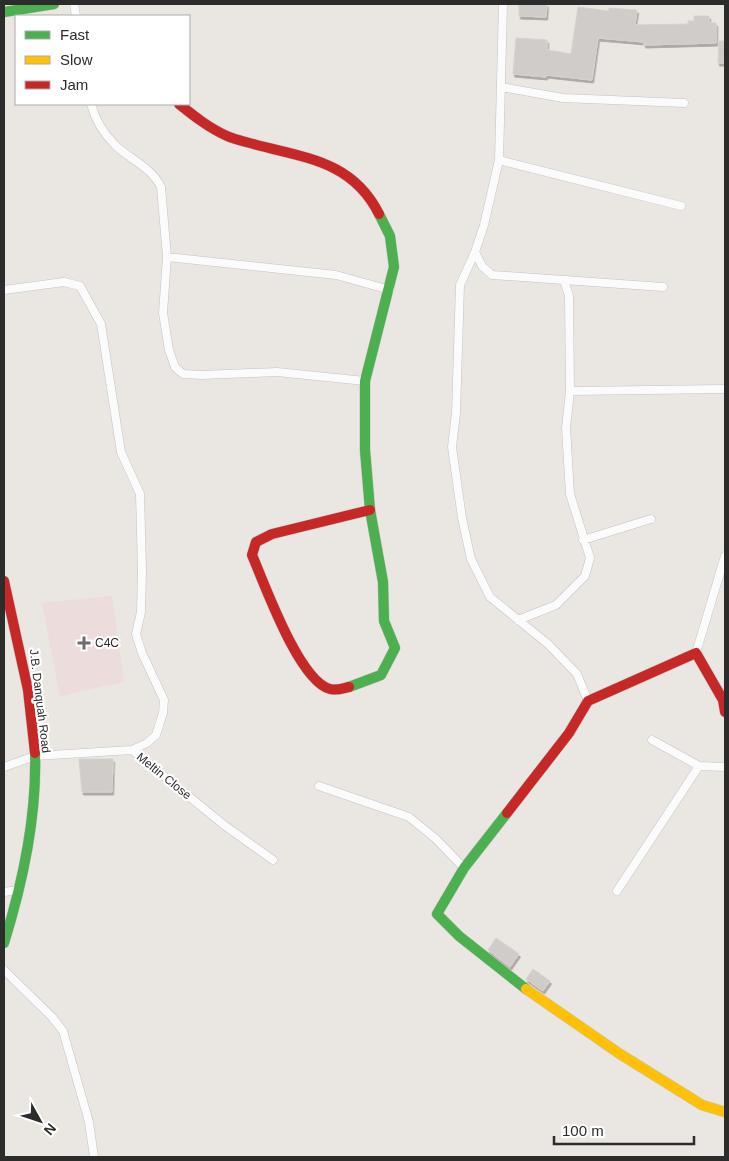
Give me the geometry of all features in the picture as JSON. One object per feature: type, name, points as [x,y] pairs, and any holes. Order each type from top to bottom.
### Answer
[{"type":"main road","points":[[8,9],[54,4]]},
{"type":"main road","points":[[180,105],[201,122],[228,138],[327,163],[351,177],[372,200],[390,236],[394,267],[390,290],[365,381],[365,450],[370,510],[383,582],[384,621],[395,648],[389,664],[380,675],[349,687],[332,690],[323,686],[297,657],[252,555],[256,542],[272,534],[370,510]]},
{"type":"main road","name":"J.B. Danquah Road","points":[[4,581],[19,640],[35,756],[27,845],[18,890],[4,943]]},
{"type":"main road","points":[[725,712],[723,700],[696,653],[588,701],[569,733],[464,868],[437,914],[446,925],[550,1008],[702,1105],[725,1112]]},
{"type":"street","points":[[503,4],[499,160],[475,252],[460,285],[456,413],[452,447],[462,518],[471,559],[490,596],[548,644],[577,674],[588,701]]},
{"type":"street","points":[[501,87],[563,98],[684,103]]},
{"type":"street","points":[[91,105],[99,124],[115,144],[146,168],[157,179],[161,188],[167,257],[163,314],[168,350],[175,367],[183,374],[277,372],[365,381]]},
{"type":"street","points":[[499,160],[681,206]]},
{"type":"street","points":[[475,252],[482,266],[492,275],[663,287]]},
{"type":"street","points":[[167,257],[336,275],[390,290]]},
{"type":"street","points":[[518,620],[556,605],[585,576],[590,558],[570,494],[566,428],[570,391],[569,296],[564,280]]},
{"type":"street","points":[[4,290],[64,282],[80,286],[101,324],[121,452],[140,494],[142,578],[140,612],[136,634],[142,653],[164,700],[164,713],[156,735],[147,743],[132,750]]},
{"type":"street","points":[[570,391],[725,390]]},
{"type":"street","points":[[583,540],[651,519]]},
{"type":"street","points":[[696,653],[725,556]]},
{"type":"street","points":[[652,740],[699,766],[725,767]]},
{"type":"street","name":"Meltin Close","points":[[4,767],[35,756],[132,750],[224,825],[273,860]]},
{"type":"street","points":[[616,891],[699,766]]},
{"type":"street","points":[[319,786],[410,817],[436,839],[464,868]]},
{"type":"street","points":[[4,892],[18,890]]},
{"type":"street","points":[[4,970],[52,1017],[63,1031],[89,1122],[94,1157]]},
{"type":"shaded area","name":"C4C","points":[[112,596],[124,682],[60,696],[42,603]]},
{"type":"building","points":[[519,4],[547,4],[546,17],[519,16]]},
{"type":"building","points":[[578,7],[609,11],[609,8],[637,10],[635,25],[688,24],[688,21],[694,21],[694,16],[709,16],[709,23],[716,23],[716,43],[644,45],[644,42],[598,38],[592,80],[546,75],[546,77],[513,74],[516,38],[547,40],[547,50],[571,54]]},
{"type":"building","points":[[719,41],[725,41],[725,63],[718,63]]},
{"type":"building","points":[[79,759],[113,759],[112,792],[82,792]]},
{"type":"building","points":[[496,938],[519,954],[510,967],[488,950]]},
{"type":"building","points":[[533,969],[550,981],[543,991],[526,979]]},
{"type":"traffic: fast","points":[[4,12],[54,4]]},
{"type":"traffic: fast","points":[[349,687],[381,675],[395,648],[384,621],[383,582],[370,510],[365,450],[365,381],[394,267],[390,236],[379,214]]},
{"type":"traffic: fast","points":[[4,943],[23,873],[31,825],[34,801],[35,753]]},
{"type":"traffic: fast","points":[[507,813],[464,868],[437,914],[459,936],[526,989]]},
{"type":"traffic: slow","points":[[526,989],[620,1054],[702,1105],[725,1112]]},
{"type":"traffic: jam","points":[[180,105],[208,126],[227,136],[311,159],[342,173],[356,183],[379,214]]},
{"type":"traffic: jam","points":[[349,687],[337,690],[330,689],[318,682],[307,669],[284,630],[252,555],[256,542],[272,534],[370,510]]},
{"type":"traffic: jam","points":[[4,581],[28,690],[35,753]]},
{"type":"traffic: jam","points":[[507,813],[569,733],[588,701],[696,653],[723,700],[725,712]]},
{"type":"place","name":"C4C","points":[[84,643]]}]
